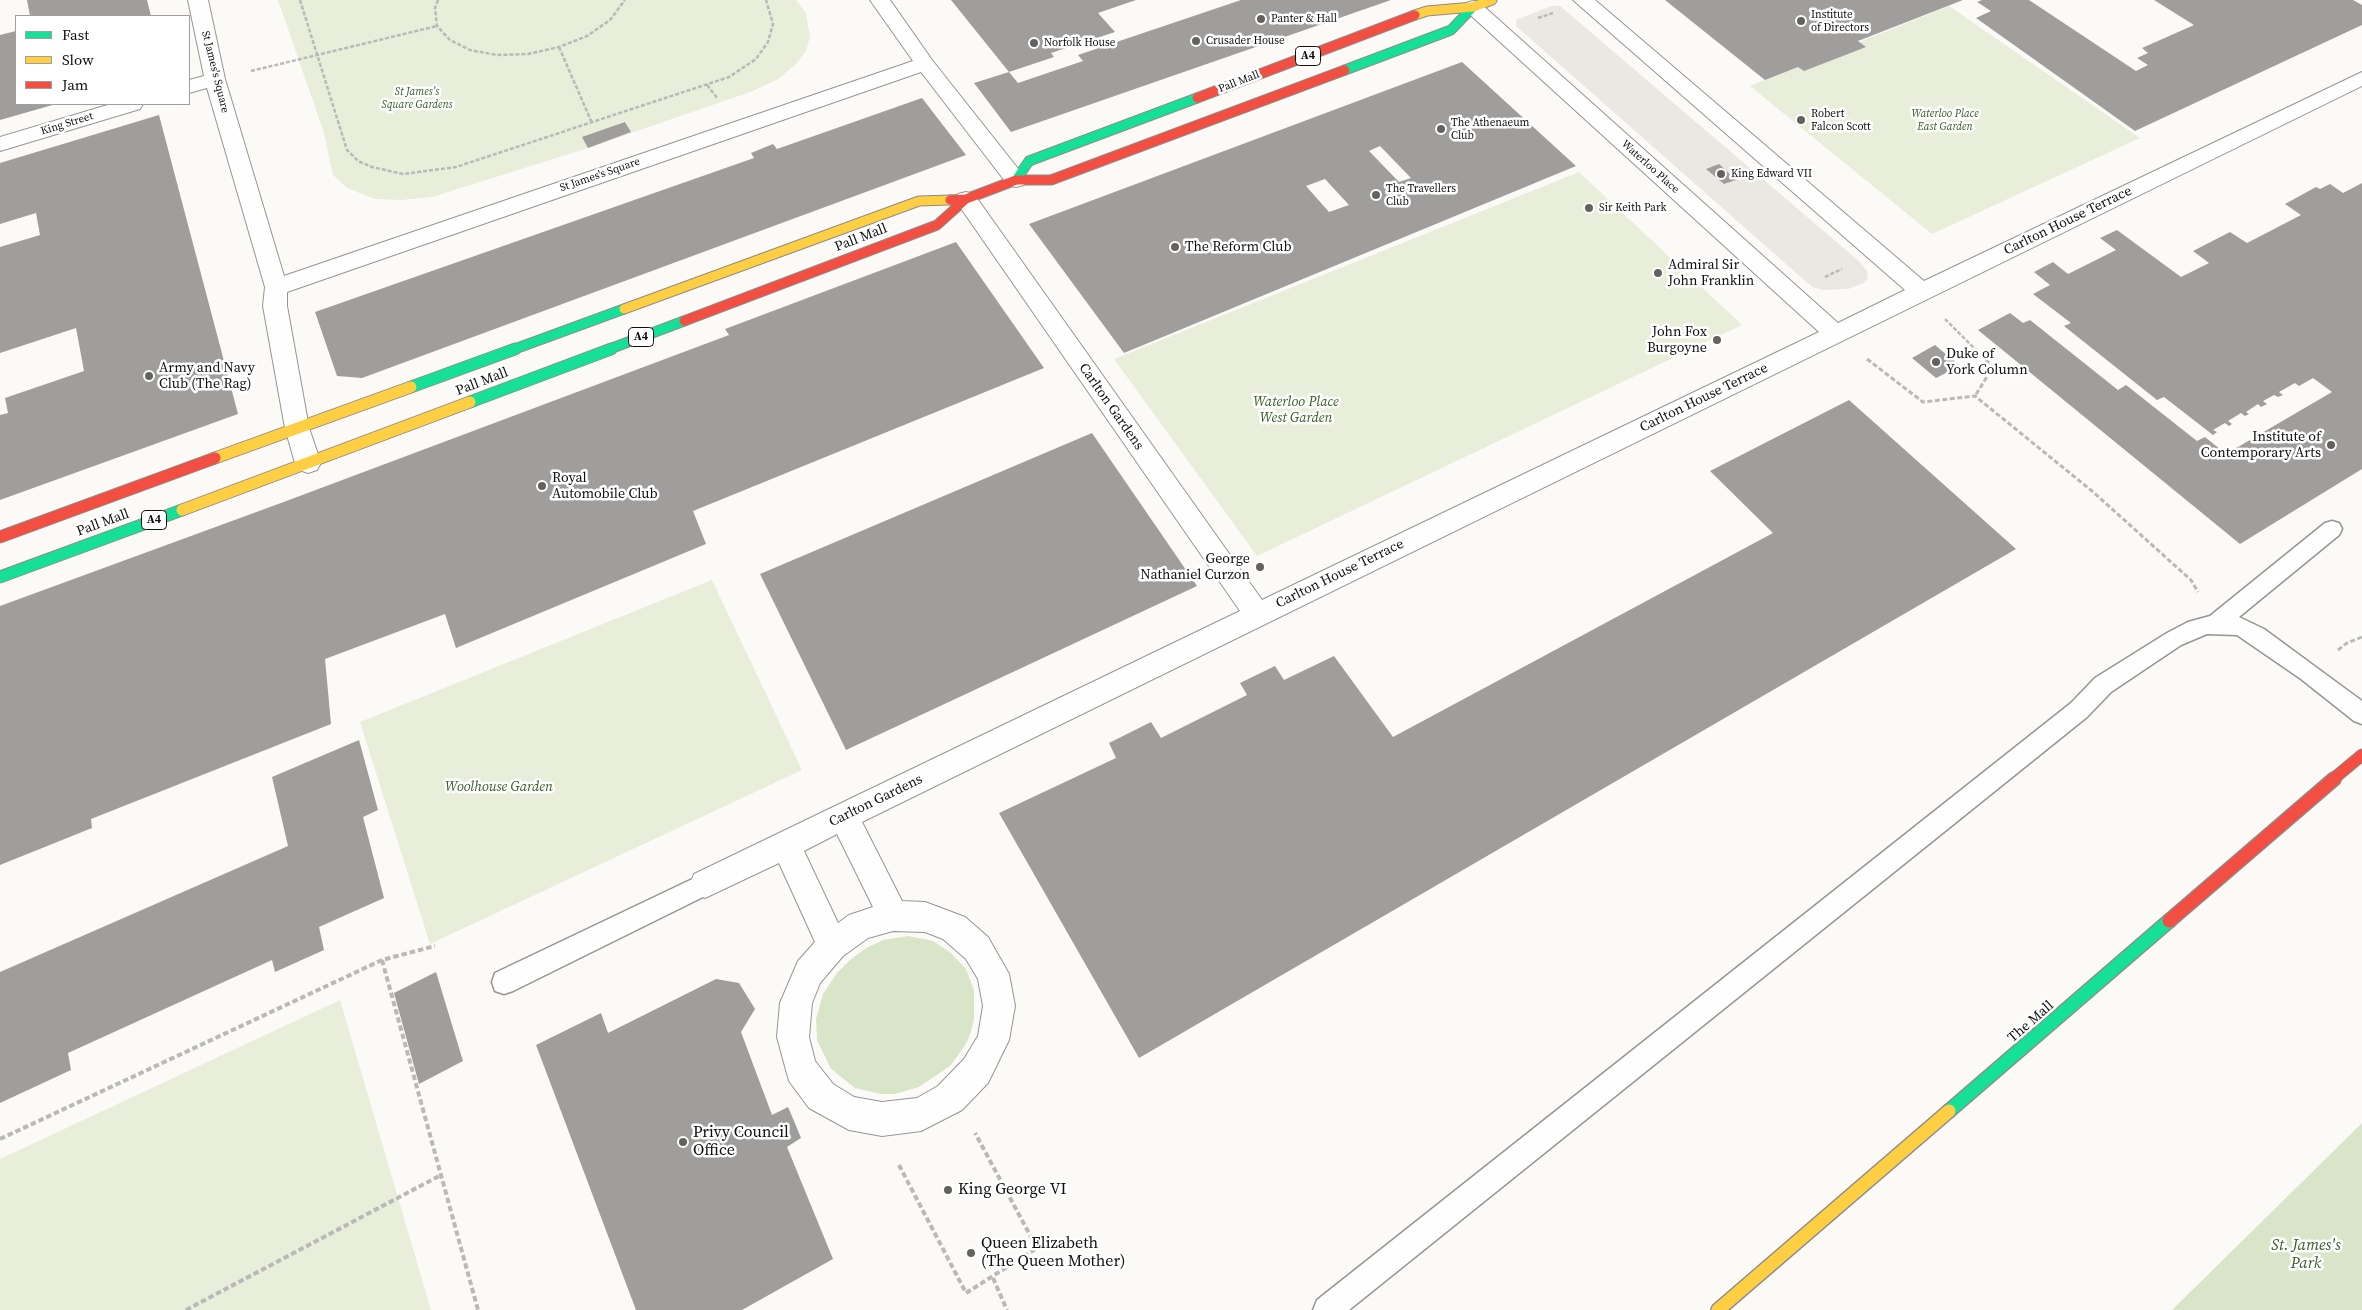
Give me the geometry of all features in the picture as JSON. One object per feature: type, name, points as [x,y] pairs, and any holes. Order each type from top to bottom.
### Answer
[{"type":"main road","name":"Pall Mall","points":[[1016,180],[1029,161],[1427,11],[1476,2]]},
{"type":"main road","name":"Pall Mall","points":[[0,537],[919,201],[966,199],[1016,180],[1050,180],[1451,30],[1476,2]]},
{"type":"main road","name":"Pall Mall","points":[[0,577],[308,463],[937,225],[966,199]]},
{"type":"main road","name":"The Mall","points":[[1718,1310],[2264,841],[2362,754]]},
{"type":"street","name":"St James's Square","points":[[198,0],[215,79],[276,287],[275,306],[297,428],[308,463]]},
{"type":"street","points":[[880,0],[925,64],[1016,180]]},
{"type":"street","points":[[1583,0],[1922,292]]},
{"type":"street","name":"Waterloo Place","points":[[1476,2],[1836,334]]},
{"type":"street","name":"St James's Square","points":[[276,287],[925,64]]},
{"type":"street","name":"Carlton House Terrace","points":[[1046,717],[2362,78]]},
{"type":"street","points":[[190,87],[215,79]]},
{"type":"street","name":"King Street","points":[[0,144],[130,105]]},
{"type":"street","name":"Carlton Gardens","points":[[966,199],[1258,614]]},
{"type":"street","name":"Carlton Gardens","points":[[705,884],[1046,717]]},
{"type":"street","points":[[844,816],[893,916]]},
{"type":"street","points":[[786,844],[832,945]]},
{"type":"street","points":[[893,916],[925,917],[954,928],[977,948],[993,974],[999,1006],[992,1040],[976,1072],[950,1098],[921,1114],[882,1119],[849,1113],[821,1096],[801,1070],[793,1037],[796,1003],[809,972],[832,945],[860,926],[893,916]]},
{"type":"lane","points":[[2215,624],[2332,529]]},
{"type":"lane","points":[[1327,1310],[2072,716],[2103,685],[2174,639],[2195,628],[2215,624],[2240,626],[2257,635],[2310,672],[2362,714]]},
{"type":"lane","points":[[504,982],[705,884]]},
{"type":"path","points":[[300,0],[347,150],[358,160],[388,172],[419,174],[456,167],[707,85],[745,68],[756,59],[768,42],[773,24],[772,15],[766,0]]},
{"type":"path","points":[[438,0],[435,8],[438,26],[450,40],[470,50],[498,55],[528,54],[559,48],[587,36],[610,20],[625,0]]},
{"type":"path","points":[[215,79],[438,26]]},
{"type":"path","points":[[559,48],[592,122]]},
{"type":"path","points":[[1941,315],[1993,367],[1975,396]]},
{"type":"path","points":[[1836,334],[1923,402],[1975,396],[2092,491],[2191,580],[2215,624]]},
{"type":"path","points":[[0,1139],[382,960],[435,946]]},
{"type":"path","points":[[382,960],[478,1310]]},
{"type":"path","points":[[899,1165],[966,1293],[993,1278],[1037,1248],[974,1131]]},
{"type":"path","points":[[186,1310],[441,1175]]},
{"type":"path","points":[[993,1278],[1008,1310]]},
{"type":"green space","name":"St James's Square Gardens","points":[[278,0],[796,0],[806,13],[810,37],[806,51],[796,64],[778,79],[753,91],[588,148],[432,197],[402,200],[375,199],[347,188],[333,175],[324,133]]},
{"type":"green space","name":"Waterloo Place East Garden","points":[[1949,6],[2140,138],[1932,234],[1750,86]]},
{"type":"green space","name":"Waterloo Place West Garden","points":[[1579,172],[1742,325],[1257,556],[1114,359]]},
{"type":"green space","name":"Woolhouse Garden","points":[[712,580],[802,770],[430,944],[360,722]]},
{"type":"green space","points":[[908,936],[933,941],[951,953],[966,969],[974,990],[974,1019],[971,1032],[966,1044],[950,1066],[919,1087],[895,1094],[881,1094],[855,1088],[831,1069],[817,1040],[816,1019],[823,994],[837,973],[866,948],[883,940]]},
{"type":"green space","points":[[340,1000],[431,1310],[0,1310],[0,1159]]},
{"type":"green space","name":"St. James's Park","points":[[2362,1123],[2362,1310],[2172,1310]]},
{"type":"shaded area","points":[[1551,6],[1560,6],[1860,262],[1867,271],[1868,278],[1864,283],[1848,289],[1823,290],[1812,287],[1516,26],[1516,20]]},
{"type":"building","points":[[27,0],[147,0],[151,15],[30,15]]},
{"type":"building","name":"Norfolk House","points":[[951,0],[1136,0],[1098,13],[1115,32],[1051,53],[1054,57],[1009,72]]},
{"type":"building","points":[[1241,0],[1391,0],[1011,132],[974,83],[1009,72],[1018,83],[1083,61],[1078,55]]},
{"type":"building","name":"Institute of Directors","points":[[1665,0],[1963,0],[1858,41],[1866,47],[1804,71],[1798,67],[1765,80]]},
{"type":"building","points":[[1982,0],[2029,0],[2136,71],[2148,65],[2137,58],[2148,53],[2142,48],[2194,25],[2154,0],[2353,0],[2362,5],[2362,25],[2135,131],[1976,18],[1991,11],[1977,2]]},
{"type":"building","points":[[15,31],[15,105],[52,105],[0,120],[0,35]]},
{"type":"building","points":[[1462,62],[1576,166],[1124,353],[1029,224]],"holes":[[[1380,146],[1411,178],[1399,182],[1369,151]],[[1325,179],[1349,205],[1329,212],[1306,186]]]},
{"type":"building","points":[[922,98],[966,155],[362,378],[337,376],[315,312],[754,158],[751,153],[773,144],[777,149]]},
{"type":"building","points":[[159,115],[238,414],[0,500],[0,415],[8,413],[5,398],[84,371],[76,328],[0,353],[0,247],[40,235],[36,213],[0,224],[0,163]]},
{"type":"building","points":[[625,122],[631,132],[588,148],[582,137]]},
{"type":"building","name":"King Edward VII","points":[[1719,164],[1736,180],[1724,184],[1706,169]]},
{"type":"building","points":[[2362,183],[2362,469],[2240,544],[1978,330],[2010,313],[2023,323],[2030,320],[2118,390],[2126,385],[2197,441],[2205,437],[2226,454],[2332,392],[2313,378],[2299,386],[2295,383],[2279,392],[2283,395],[2278,397],[2274,395],[2263,401],[2267,404],[2261,407],[2258,404],[2246,412],[2249,414],[2245,416],[2241,413],[2228,421],[2232,424],[2229,426],[2225,423],[2213,430],[2217,432],[2213,435],[2164,397],[2157,400],[2064,326],[2071,323],[2033,294],[2050,285],[2034,272],[2053,262],[2068,274],[2116,250],[2100,238],[2117,230],[2181,277],[2209,263],[2193,251],[2230,232],[2247,243],[2301,215],[2285,204],[2316,187],[2320,189],[2330,184],[2343,193]]},
{"type":"building","points":[[956,242],[1044,368],[693,511],[706,544],[456,648],[445,614],[325,659],[331,724],[91,819],[92,828],[0,865],[0,606],[729,335],[725,329]]},
{"type":"building","name":"Duke of York Column","points":[[1935,345],[1960,366],[1936,378],[1912,358]]},
{"type":"building","points":[[1849,400],[2016,549],[1139,1058],[999,813],[1116,758],[1109,743],[1151,722],[1161,738],[1247,695],[1240,683],[1275,666],[1284,680],[1334,656],[1393,737],[1773,533],[1710,471]]},
{"type":"building","points":[[1092,433],[1197,586],[846,750],[760,574]]},
{"type":"building","points":[[359,740],[378,810],[363,817],[384,898],[319,927],[324,950],[275,972],[272,960],[68,1053],[71,1070],[0,1103],[0,972],[288,846],[272,777]]},
{"type":"building","points":[[436,972],[463,1061],[419,1084],[394,993]]},
{"type":"building","name":"Privy Council Office","points":[[716,979],[739,983],[755,1009],[741,1032],[772,1115],[788,1107],[801,1138],[787,1147],[833,1259],[742,1310],[636,1310],[536,1045],[601,1013],[608,1033]]},
{"type":"traffic: fast","points":[[1345,70],[1451,30],[1473,7]]},
{"type":"traffic: fast","points":[[1016,180],[1029,161],[1197,98]]},
{"type":"traffic: fast","points":[[411,387],[624,309]]},
{"type":"traffic: fast","points":[[470,402],[684,321]]},
{"type":"traffic: fast","points":[[0,577],[182,510]]},
{"type":"traffic: fast","points":[[1949,1111],[2169,921]]},
{"type":"traffic: slow","points":[[1415,15],[1427,11],[1473,7],[1492,0]]},
{"type":"traffic: slow","points":[[624,309],[919,201],[950,200]]},
{"type":"traffic: slow","points":[[215,458],[411,387]]},
{"type":"traffic: slow","points":[[182,510],[470,402]]},
{"type":"traffic: slow","points":[[1718,1310],[1949,1111]]},
{"type":"traffic: jam","points":[[1197,98],[1415,15]]},
{"type":"traffic: jam","points":[[950,200],[966,199],[1016,180],[1051,180],[1345,70]]},
{"type":"traffic: jam","points":[[684,321],[937,225],[966,199]]},
{"type":"traffic: jam","points":[[0,537],[215,458]]},
{"type":"traffic: jam","points":[[2169,921],[2362,755]]},
{"type":"place","name":"Panter & Hall","points":[[1261,19]]},
{"type":"place","name":"Institute of Directors","points":[[1801,21]]},
{"type":"place","name":"Crusader House","points":[[1196,41]]},
{"type":"place","name":"Norfolk House","points":[[1034,43]]},
{"type":"place","name":"Robert Falcon Scott","points":[[1801,120]]},
{"type":"place","name":"The Athenaeum Club","points":[[1441,129]]},
{"type":"place","name":"King Edward VII","points":[[1721,174]]},
{"type":"place","name":"The Travellers Club","points":[[1376,195]]},
{"type":"place","name":"Sir Keith Park","points":[[1589,208]]},
{"type":"place","name":"The Reform Club","points":[[1175,247]]},
{"type":"place","name":"Admiral Sir John Franklin","points":[[1658,273]]},
{"type":"place","name":"John Fox Burgoyne","points":[[1717,340]]},
{"type":"place","name":"Duke of York Column","points":[[1936,362]]},
{"type":"place","name":"Army and Navy Club (The Rag)","points":[[149,376]]},
{"type":"place","name":"Institute of Contemporary Arts","points":[[2331,445]]},
{"type":"place","name":"Royal Automobile Club","points":[[542,486]]},
{"type":"place","name":"George Nathaniel Curzon","points":[[1260,567]]},
{"type":"place","name":"Privy Council Office","points":[[683,1142]]},
{"type":"place","name":"King George VI","points":[[948,1190]]},
{"type":"place","name":"Queen Elizabeth (The Queen Mother)","points":[[971,1253]]}]
